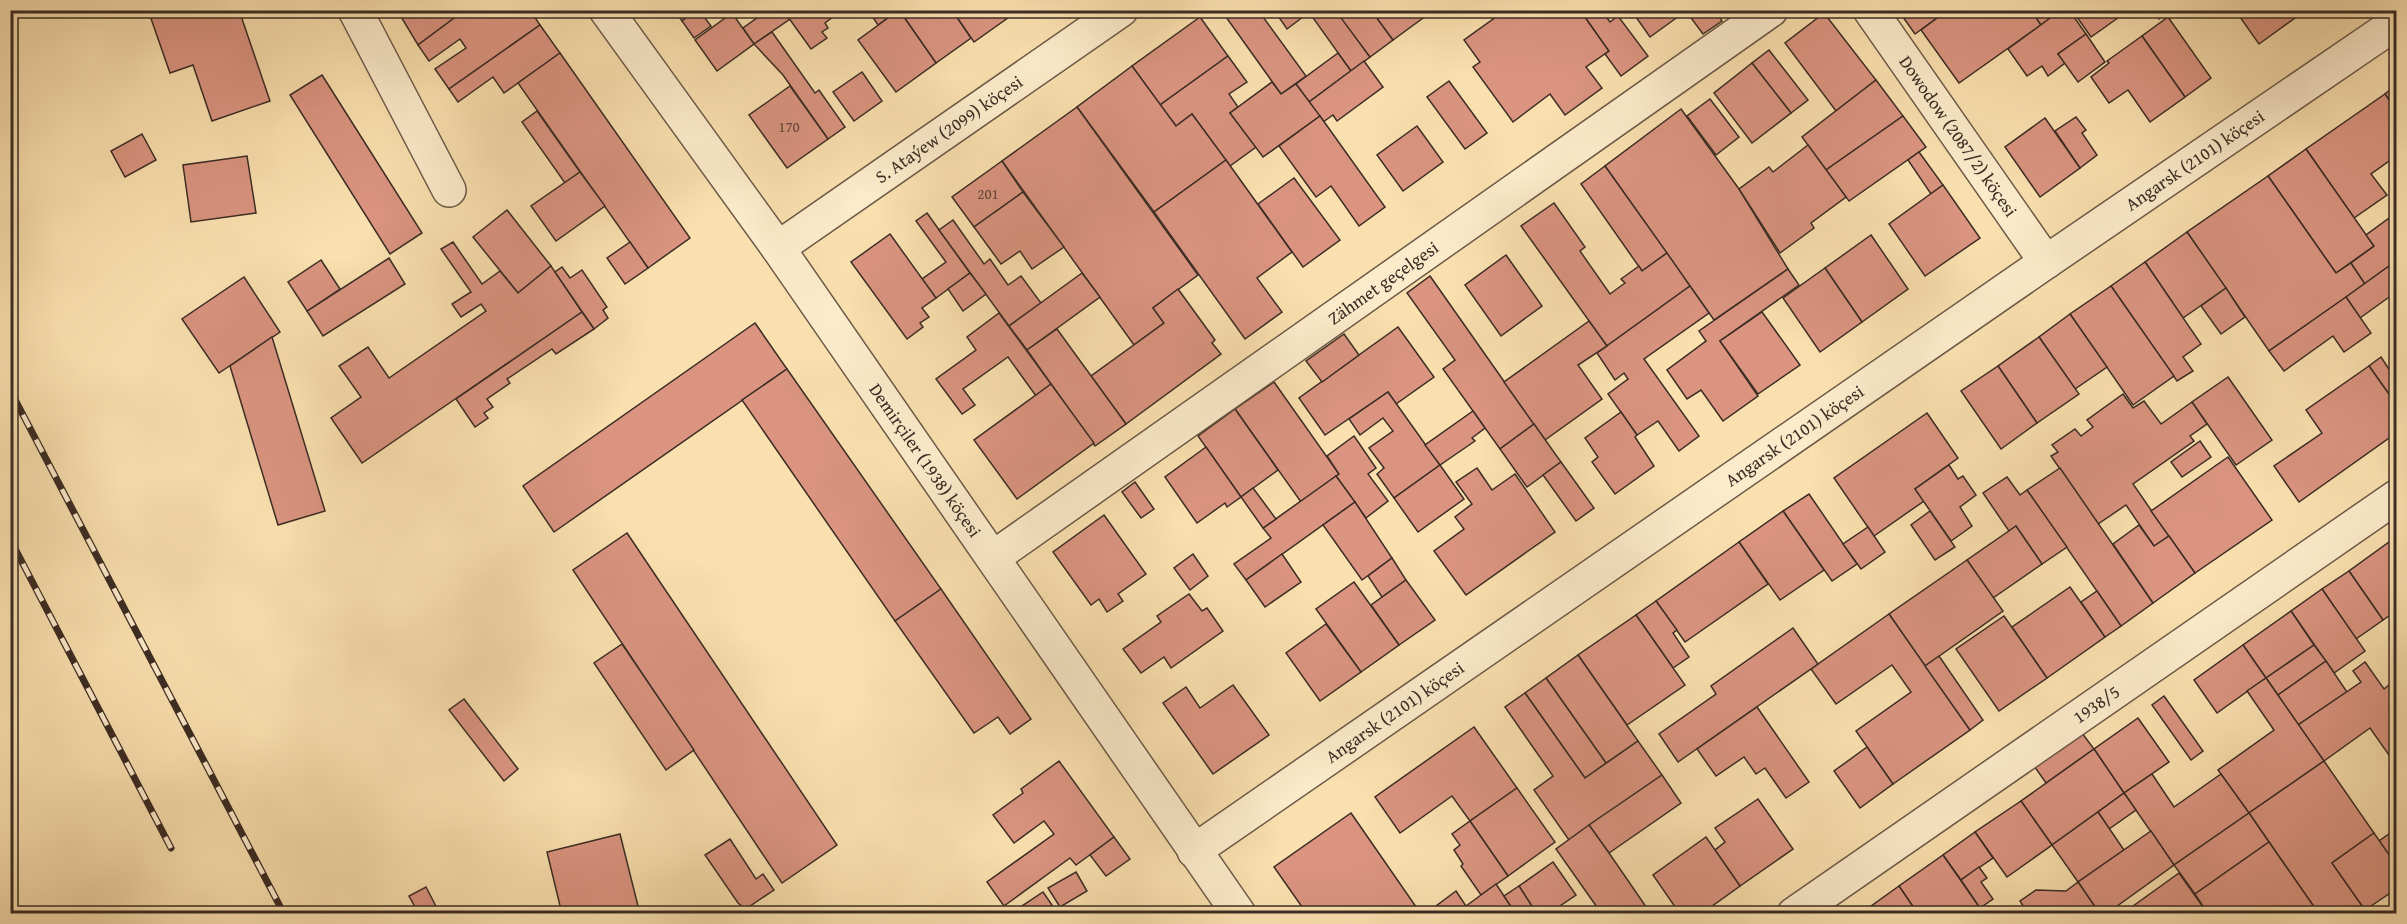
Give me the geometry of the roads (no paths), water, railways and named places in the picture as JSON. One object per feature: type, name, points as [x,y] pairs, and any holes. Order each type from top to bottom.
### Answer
[{"type":"street","points":[[355,10],[449,190]]},
{"type":"street","name":"Demirçiler (1938) köçesi","points":[[606,10],[778,248],[1239,914]]},
{"type":"street","name":"S. Ataýew (2099) köçesi","points":[[778,248],[1121,10]]},
{"type":"street","name":"Zähmet geçelgesi","points":[[994,557],[1771,10]]},
{"type":"street","name":"Dowodow (2087/2) köçesi","points":[[1870,10],[2046,262]]},
{"type":"street","name":"Angarsk (2101) köçesi","points":[[1194,851],[2046,262],[2397,23]]},
{"type":"street","name":"1938/5","points":[[1794,914],[2397,496]]},
{"type":"railway","points":[[10,390],[284,914]]},
{"type":"railway","points":[[10,539],[171,848]]}]
